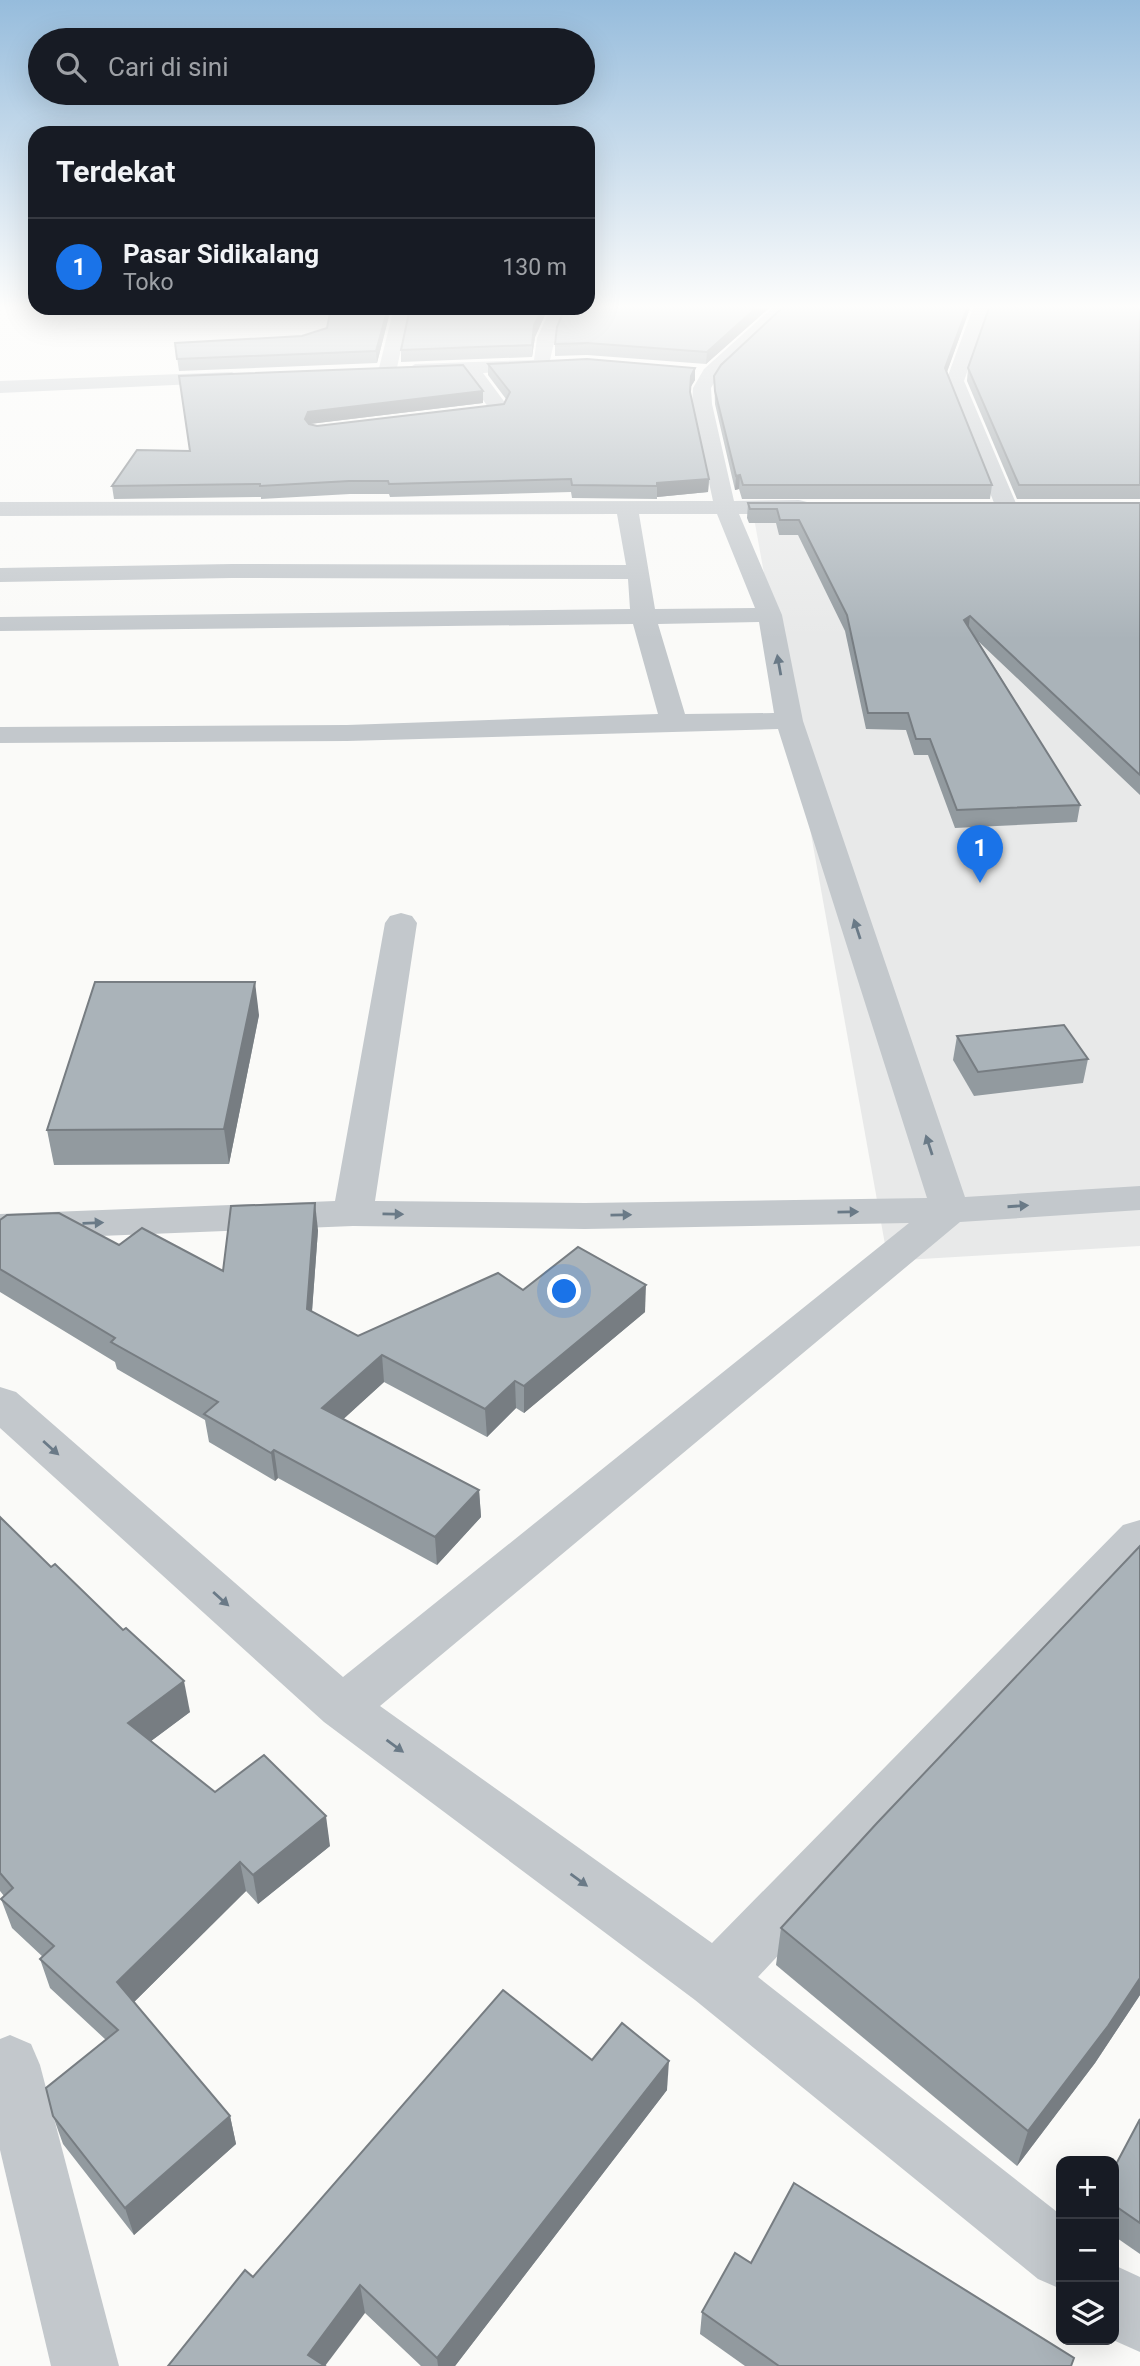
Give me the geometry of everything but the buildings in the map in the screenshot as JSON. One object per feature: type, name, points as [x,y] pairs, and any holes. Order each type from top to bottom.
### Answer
[{"type":"street","points":[[428,419],[434,418]]},
{"type":"street","points":[[705,418],[725,507],[770,615],[789,721],[950,1210]]},
{"type":"street","points":[[970,418],[1007,508]]},
{"type":"street","points":[[626,507],[639,572],[643,616],[674,722]]},
{"type":"street","points":[[0,509],[819,507]]},
{"type":"street","points":[[981,508],[1034,508]]},
{"type":"street","points":[[0,575],[232,571],[639,572]]},
{"type":"street","points":[[0,624],[770,615]]},
{"type":"street","points":[[0,735],[347,733],[674,722],[789,721]]},
{"type":"street","points":[[353,1213],[401,923]]},
{"type":"street","points":[[0,1227],[353,1213],[585,1216],[950,1210],[1140,1198]]},
{"type":"street","points":[[342,1707],[950,1210]]},
{"type":"street","points":[[0,1403],[342,1707],[716,1980],[1056,2252]]},
{"type":"street","points":[[716,1980],[1140,1538]]},
{"type":"street","points":[[10,2065],[85,2366]]},
{"type":"street","points":[[1119,2302],[1140,2319]]},
{"type":"shaded area","points":[[754,518],[1140,521],[1140,1246],[888,1261]]},
{"type":"place","name":"Pasar Sidikalang","points":[[980,883]]}]
